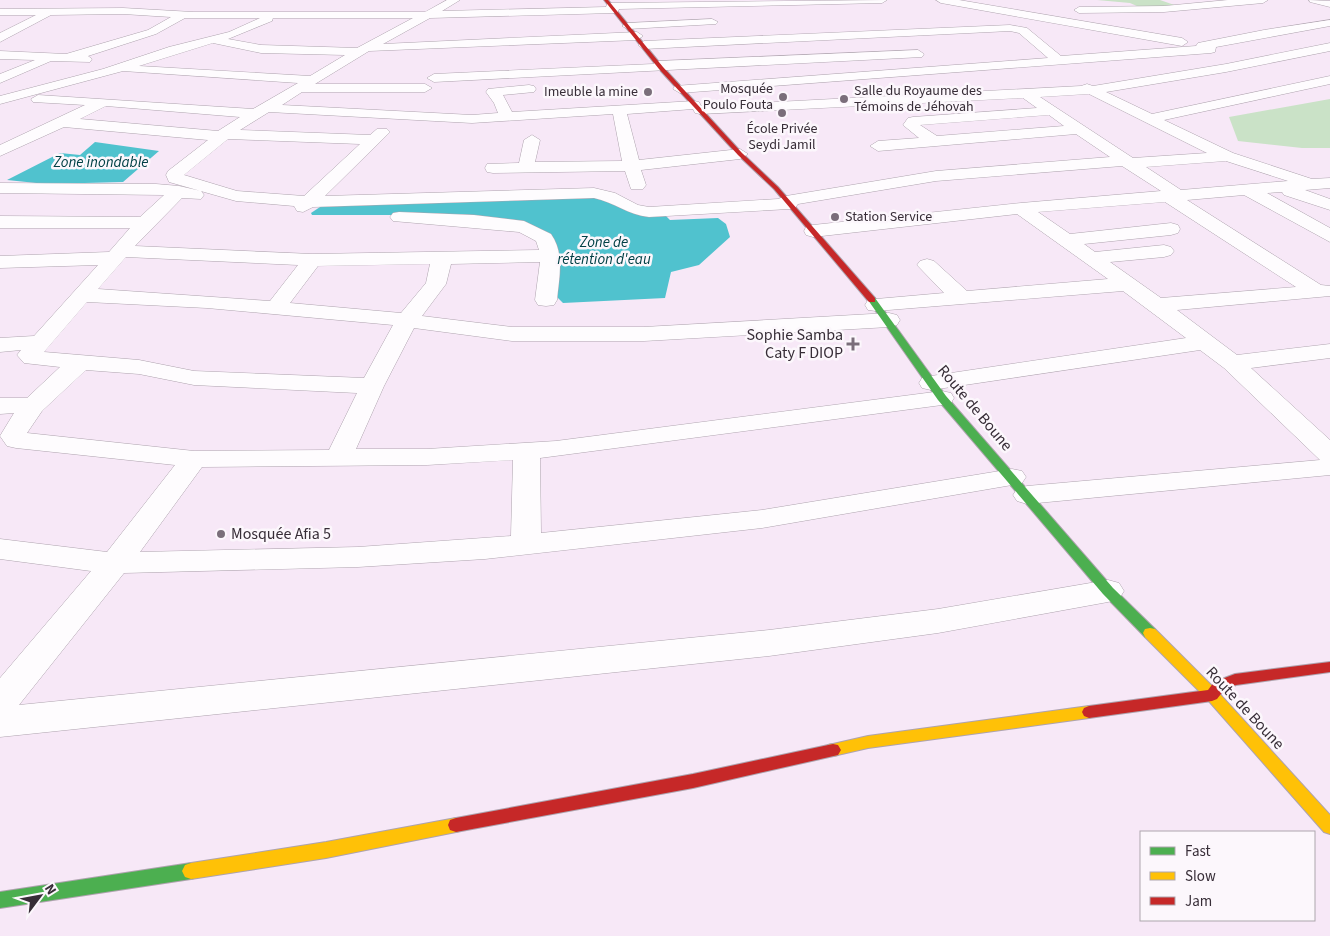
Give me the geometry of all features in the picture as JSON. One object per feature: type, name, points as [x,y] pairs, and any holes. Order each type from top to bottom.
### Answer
[{"type":"street","points":[[80,12],[100,0]]},
{"type":"street","points":[[128,11],[153,0]]},
{"type":"street","points":[[454,0],[426,22],[400,30],[363,50],[222,135],[174,175],[175,178],[236,196],[306,202],[594,193],[612,197],[627,208],[637,212],[649,212],[788,202],[936,176],[1227,156]]},
{"type":"street","points":[[526,0],[537,12],[547,42]]},
{"type":"street","points":[[0,12],[128,11],[182,15],[336,14],[426,22],[611,5],[882,0]]},
{"type":"street","points":[[941,0],[993,8]]},
{"type":"street","points":[[1314,0],[1330,4]]},
{"type":"street","points":[[780,2],[790,13]]},
{"type":"street","points":[[67,58],[152,32],[202,4]]},
{"type":"street","points":[[953,13],[1013,6],[1143,10],[1220,4],[1243,7],[1266,4]]},
{"type":"street","name":"Route de Boune","points":[[611,5],[660,67],[740,154],[788,202],[883,312],[936,391],[1108,591],[1212,695],[1330,827]]},
{"type":"street","points":[[1013,6],[1084,25],[1207,47],[1261,60]]},
{"type":"street","points":[[1183,8],[1212,18]]},
{"type":"street","points":[[1143,10],[1166,22]]},
{"type":"street","points":[[0,38],[49,12]]},
{"type":"street","points":[[6,98],[119,68],[173,50],[215,40],[256,26],[276,14]]},
{"type":"street","points":[[321,26],[336,14]]},
{"type":"street","points":[[628,26],[727,21]]},
{"type":"street","points":[[659,85],[678,86],[863,76],[1037,61],[1062,70],[1207,47],[1264,33],[1330,23]]},
{"type":"street","points":[[1059,30],[1084,25]]},
{"type":"street","points":[[1238,25],[1264,33]]},
{"type":"street","points":[[804,27],[814,38],[863,76]]},
{"type":"street","points":[[152,32],[261,48],[363,50],[547,42],[814,38],[1017,28],[1022,30],[1062,70],[1091,90],[1227,156],[1325,186]]},
{"type":"street","points":[[119,68],[172,73],[204,82],[229,77],[304,84],[429,83],[551,68],[660,67],[930,48],[914,33]]},
{"type":"street","points":[[252,78],[307,38]]},
{"type":"street","points":[[71,43],[128,40]]},
{"type":"street","points":[[0,46],[36,44]]},
{"type":"street","points":[[448,45],[444,57],[517,54]]},
{"type":"street","points":[[6,98],[261,111],[395,114],[452,118],[507,118],[618,109],[1091,90],[1330,47]]},
{"type":"street","points":[[204,82],[261,48]]},
{"type":"street","points":[[1308,50],[1330,58]]},
{"type":"street","points":[[0,55],[136,62]]},
{"type":"street","points":[[0,79],[52,58]]},
{"type":"street","points":[[440,64],[429,83],[412,101],[395,114],[375,140],[306,202],[294,220],[333,217],[417,217],[524,227],[544,238],[551,256],[546,300]]},
{"type":"street","points":[[147,84],[172,73]]},
{"type":"street","points":[[1152,118],[1330,80]]},
{"type":"street","points":[[507,118],[501,102],[493,92],[542,88]]},
{"type":"street","points":[[0,151],[130,91]]},
{"type":"street","points":[[1025,93],[1172,195],[1324,291]]},
{"type":"street","points":[[165,106],[189,95]]},
{"type":"street","points":[[0,113],[33,98]]},
{"type":"street","points":[[618,109],[626,136],[630,166],[637,185]]},
{"type":"street","points":[[932,140],[910,125],[913,121],[1050,111]]},
{"type":"street","points":[[61,122],[222,135],[375,140]]},
{"type":"street","points":[[936,176],[878,146],[1078,129]]},
{"type":"street","points":[[526,168],[532,140]]},
{"type":"street","points":[[493,168],[630,166],[740,154]]},
{"type":"street","points":[[813,231],[1021,208],[1172,195],[1325,186]]},
{"type":"street","points":[[0,188],[179,191],[246,214]]},
{"type":"street","points":[[1280,188],[1330,205]]},
{"type":"street","points":[[1248,190],[1330,236]]},
{"type":"street","points":[[179,191],[145,223],[30,355],[32,358],[139,367],[194,378],[372,386]]},
{"type":"street","points":[[1021,208],[1157,305],[1232,363],[1330,454]]},
{"type":"street","points":[[0,222],[145,223]]},
{"type":"street","points":[[1066,240],[1171,229]]},
{"type":"street","points":[[1089,258],[1164,251]]},
{"type":"street","points":[[0,262],[118,255],[312,260],[551,256]]},
{"type":"street","points":[[339,458],[372,386],[407,320],[436,284],[442,257]]},
{"type":"street","points":[[276,307],[312,260]]},
{"type":"street","points":[[927,265],[963,299]]},
{"type":"street","points":[[83,295],[276,307],[534,335],[689,332],[883,312],[963,299],[1127,284]]},
{"type":"street","points":[[1157,305],[1324,291]]},
{"type":"street","points":[[0,344],[41,342]]},
{"type":"street","points":[[79,362],[35,405],[16,429],[13,436],[16,440],[194,459],[427,457],[528,451],[936,391],[1205,342]]},
{"type":"street","points":[[1232,363],[1330,351]]},
{"type":"street","points":[[0,406],[35,405]]},
{"type":"street","points":[[1303,430],[1330,427]]},
{"type":"street","points":[[526,544],[528,451]]},
{"type":"street","points":[[0,702],[115,563],[194,459]]},
{"type":"street","points":[[0,549],[115,563],[358,557],[526,544],[762,519],[1019,486],[1330,468]]},
{"type":"street","points":[[0,722],[769,642],[938,621],[1108,591]]},
{"type":"street","points":[[0,900],[326,850],[693,781],[868,742],[1212,695],[1220,686],[1235,680],[1330,668]]},
{"type":"green space","points":[[1097,0],[1160,0],[1183,8],[1146,10],[1130,3]]},
{"type":"green space","points":[[1330,99],[1330,148],[1302,148],[1238,141],[1229,117]]},
{"type":"water","name":"Zone inondable","points":[[95,142],[159,151],[123,182],[46,184],[7,180],[60,153],[80,155]]},
{"type":"water","name":"Zone de rétention d'eau","points":[[574,189],[610,193],[623,200],[637,214],[664,214],[670,220],[718,218],[726,224],[730,237],[699,265],[671,272],[665,298],[563,303],[555,295],[546,234],[439,215],[312,215],[311,213],[323,205]]},
{"type":"traffic: fast","points":[[872,300],[942,398],[1108,591],[1150,633]]},
{"type":"traffic: fast","points":[[0,900],[191,871]]},
{"type":"traffic: slow","points":[[1150,633],[1212,695],[1330,827]]},
{"type":"traffic: slow","points":[[833,750],[868,742],[1089,712]]},
{"type":"traffic: slow","points":[[191,871],[326,850],[456,825]]},
{"type":"traffic: jam","points":[[606,0],[661,68],[740,154],[776,188],[872,300]]},
{"type":"traffic: jam","points":[[1089,712],[1212,695],[1219,686],[1235,680],[1330,667]]},
{"type":"traffic: jam","points":[[456,825],[693,781],[833,750]]},
{"type":"place","name":"Imeuble la mine","points":[[648,92]]},
{"type":"place","name":"Mosquée Poulo Fouta","points":[[783,97]]},
{"type":"place","name":"Salle du Royaume des Témoins de Jéhovah","points":[[844,99]]},
{"type":"place","name":"École Privée Seydi Jamil","points":[[782,113]]},
{"type":"place","name":"Station Service","points":[[835,217]]},
{"type":"place","name":"Sophie Samba Caty F DIOP","points":[[853,344]]},
{"type":"place","name":"Mosquée Afia 5","points":[[221,534]]}]
